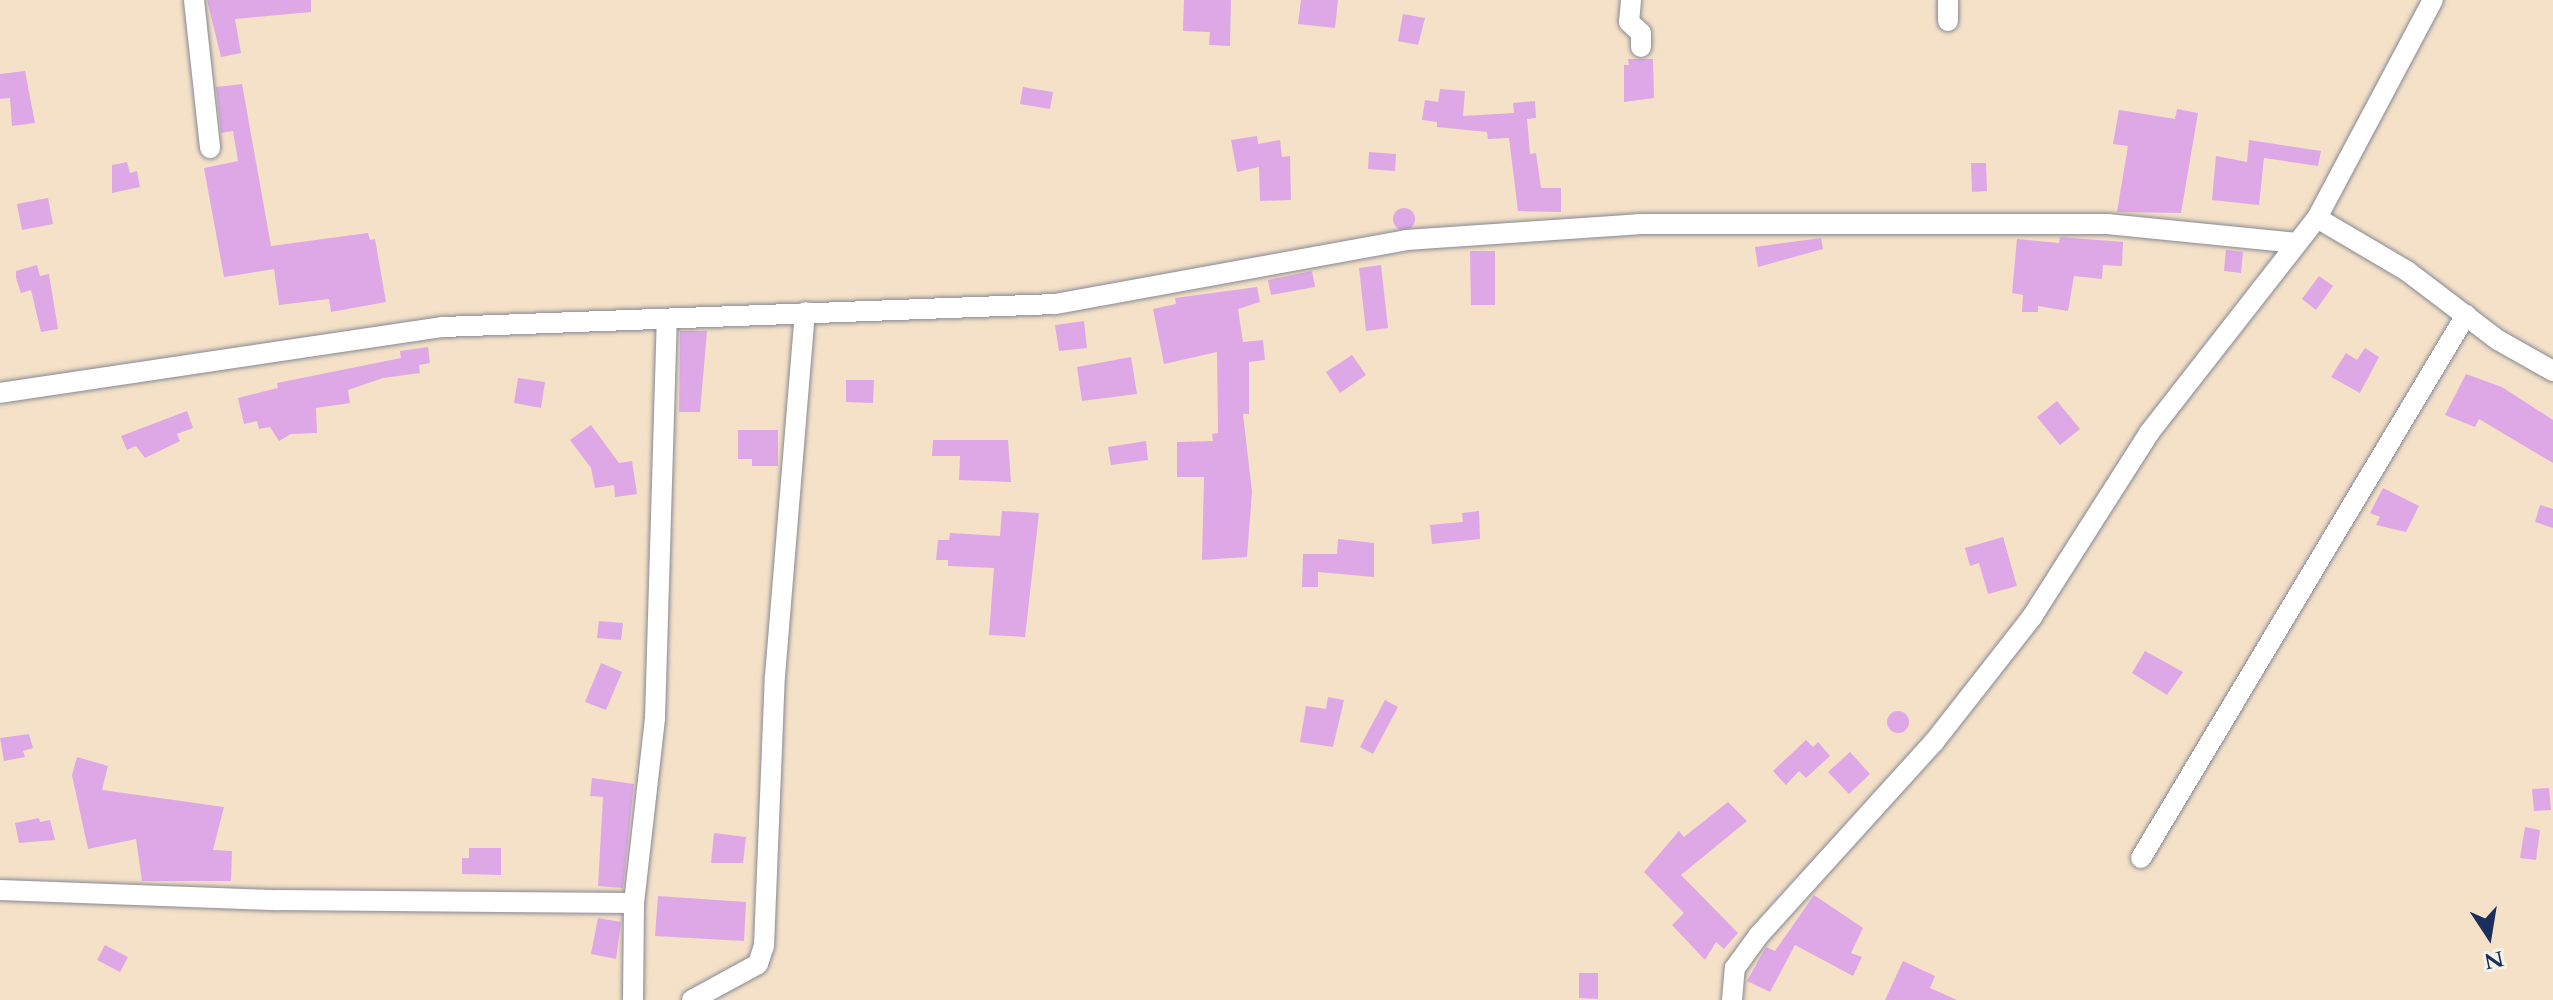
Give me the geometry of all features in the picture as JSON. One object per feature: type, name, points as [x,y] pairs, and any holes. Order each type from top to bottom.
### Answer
[{"type":"street","points":[[194,0],[210,148]]},
{"type":"street","points":[[1631,0],[1629,22],[1641,33],[1641,47]]},
{"type":"street","points":[[1732,1000],[1735,968],[1758,936],[1934,742],[2032,617],[2149,433],[2317,218],[2433,0]]},
{"type":"street","points":[[2317,218],[2407,271],[2466,315],[2553,371]]},
{"type":"street","points":[[0,393],[443,327],[1055,304],[1391,242],[1638,224],[2107,224],[2297,243]]},
{"type":"street","points":[[692,1000],[758,964],[764,946],[775,676],[805,312]]},
{"type":"street","points":[[2141,858],[2466,315]]},
{"type":"street","points":[[633,1000],[634,903],[655,718],[667,319]]},
{"type":"street","points":[[0,890],[278,900],[634,903]]},
{"type":"building","points":[[207,0],[311,0],[311,12],[235,19],[241,53],[221,57]]},
{"type":"building","points":[[1184,0],[1231,0],[1230,46],[1209,45],[1210,32],[1183,31]]},
{"type":"building","points":[[1301,0],[1338,0],[1335,28],[1298,24]]},
{"type":"building","points":[[1403,14],[1425,18],[1418,45],[1398,41]]},
{"type":"building","points":[[1628,59],[1653,59],[1654,98],[1624,102],[1624,65],[1629,65]]},
{"type":"building","points":[[25,71],[35,123],[12,126],[10,98],[0,99],[0,74]]},
{"type":"building","points":[[242,84],[271,246],[368,233],[370,240],[375,239],[386,302],[331,312],[329,299],[279,305],[274,269],[224,277],[204,168],[238,161],[233,131],[221,133],[216,87]]},
{"type":"building","points":[[1023,87],[1053,92],[1050,109],[1020,104]]},
{"type":"building","points":[[1440,89],[1465,91],[1463,116],[1514,113],[1513,103],[1535,101],[1536,118],[1527,119],[1530,154],[1536,153],[1541,188],[1561,188],[1561,212],[1518,211],[1509,138],[1488,139],[1487,132],[1437,127],[1437,122],[1422,120],[1425,100],[1438,102]]},
{"type":"building","points":[[2177,109],[2198,113],[2181,213],[2117,212],[2128,146],[2113,144],[2119,110],[2175,119]]},
{"type":"building","points":[[1257,136],[1258,144],[1280,140],[1282,157],[1290,156],[1291,200],[1260,201],[1259,167],[1237,172],[1231,140]]},
{"type":"building","points":[[2249,140],[2321,151],[2318,166],[2264,158],[2259,205],[2212,200],[2216,156],[2247,162]]},
{"type":"building","points":[[1369,152],[1396,154],[1395,171],[1368,169]]},
{"type":"building","points":[[127,162],[130,173],[137,171],[140,187],[112,193],[112,165]]},
{"type":"building","points":[[1971,163],[1986,163],[1987,191],[1972,192]]},
{"type":"building","points":[[48,198],[53,224],[22,230],[17,204]]},
{"type":"building","points":[[1400,208],[1408,208],[1415,219],[1408,230],[1400,230],[1393,223],[1393,215]]},
{"type":"building","points":[[2060,237],[2123,242],[2122,266],[2103,265],[2102,279],[2074,276],[2068,311],[2038,306],[2038,312],[2022,312],[2023,295],[2012,293],[2017,239],[2059,243]]},
{"type":"building","points":[[1821,238],[1823,249],[1758,267],[1755,247]]},
{"type":"building","points":[[2226,250],[2243,252],[2241,273],[2224,271]]},
{"type":"building","points":[[1470,251],[1495,251],[1495,305],[1471,305]]},
{"type":"building","points":[[37,265],[40,276],[49,274],[58,329],[41,332],[31,290],[21,293],[16,278],[16,271]]},
{"type":"building","points":[[1381,265],[1388,328],[1366,331],[1359,268]]},
{"type":"building","points":[[1312,271],[1315,287],[1271,295],[1268,280]]},
{"type":"building","points":[[2319,276],[2333,286],[2316,310],[2302,299]]},
{"type":"building","points":[[1257,287],[1260,302],[1238,309],[1243,342],[1263,340],[1265,360],[1249,362],[1249,414],[1243,414],[1252,492],[1247,557],[1202,560],[1204,477],[1177,477],[1177,442],[1213,441],[1212,434],[1218,433],[1217,352],[1164,364],[1153,309],[1176,304],[1175,298]]},
{"type":"building","points":[[1084,321],[1087,348],[1059,351],[1055,325]]},
{"type":"building","points":[[680,331],[707,331],[700,412],[679,412]]},
{"type":"building","points":[[428,347],[430,363],[419,365],[420,373],[383,378],[348,390],[350,403],[316,408],[317,433],[291,434],[279,441],[270,427],[259,429],[257,421],[244,424],[238,398],[278,388],[277,383],[401,358],[400,351]]},
{"type":"building","points":[[2365,348],[2379,357],[2360,393],[2331,377],[2346,353],[2357,360]]},
{"type":"building","points":[[1352,355],[1366,375],[1340,393],[1326,372]]},
{"type":"building","points":[[1131,357],[1137,394],[1082,401],[1077,367]]},
{"type":"building","points":[[2466,374],[2502,387],[2553,420],[2553,463],[2479,419],[2475,427],[2445,415]]},
{"type":"building","points":[[518,378],[545,382],[541,408],[514,403]]},
{"type":"building","points":[[846,380],[874,380],[873,403],[846,402]]},
{"type":"building","points":[[2057,401],[2080,429],[2060,445],[2037,417]]},
{"type":"building","points":[[187,411],[193,428],[177,434],[180,441],[145,458],[136,446],[127,450],[121,436]]},
{"type":"building","points":[[591,425],[619,463],[632,461],[637,494],[615,497],[614,485],[595,488],[591,468],[570,440]]},
{"type":"building","points":[[738,430],[778,430],[778,466],[752,466],[752,459],[738,459]]},
{"type":"building","points":[[933,440],[1008,440],[1011,482],[959,480],[960,456],[932,456]]},
{"type":"building","points":[[1146,441],[1148,460],[1111,465],[1108,447]]},
{"type":"building","points":[[2383,488],[2419,506],[2406,532],[2376,525],[2380,517],[2370,513]]},
{"type":"building","points":[[2540,505],[2553,509],[2553,528],[2535,522]]},
{"type":"building","points":[[1002,511],[1039,513],[1025,637],[989,635],[994,568],[948,566],[948,560],[936,560],[938,540],[949,540],[950,533],[1000,536]]},
{"type":"building","points":[[1479,511],[1480,539],[1432,544],[1430,525],[1463,522],[1462,513]]},
{"type":"building","points":[[2003,537],[2017,586],[1988,594],[1979,563],[1970,566],[1965,548]]},
{"type":"building","points":[[1338,539],[1374,543],[1374,577],[1318,572],[1318,587],[1302,587],[1303,554],[1337,554]]},
{"type":"building","points":[[599,621],[623,623],[621,640],[597,638]]},
{"type":"building","points":[[2145,651],[2183,672],[2167,695],[2132,673]]},
{"type":"building","points":[[601,663],[622,672],[606,710],[585,702]]},
{"type":"building","points":[[1328,697],[1344,700],[1333,747],[1300,742],[1306,706],[1326,709]]},
{"type":"building","points":[[1385,700],[1398,707],[1373,754],[1360,747]]},
{"type":"building","points":[[1898,711],[1906,714],[1909,722],[1906,730],[1898,733],[1890,730],[1887,722],[1890,714]]},
{"type":"building","points":[[29,734],[33,748],[23,751],[25,757],[4,761],[0,738]]},
{"type":"building","points":[[1806,740],[1813,747],[1818,742],[1830,756],[1806,778],[1799,771],[1786,785],[1773,771]]},
{"type":"building","points":[[1850,752],[1870,774],[1849,794],[1828,772]]},
{"type":"building","points":[[77,757],[108,766],[102,790],[224,807],[213,850],[232,851],[231,881],[142,881],[136,839],[88,849],[72,775]]},
{"type":"building","points":[[592,778],[634,784],[623,888],[598,886],[603,797],[590,796]]},
{"type":"building","points":[[2549,788],[2551,810],[2534,811],[2532,789]]},
{"type":"building","points":[[1728,802],[1747,821],[1681,875],[1738,933],[1724,949],[1716,942],[1705,960],[1672,925],[1684,913],[1644,872],[1679,831],[1684,837]]},
{"type":"building","points":[[39,818],[40,822],[50,820],[55,840],[19,843],[15,823]]},
{"type":"building","points":[[2525,827],[2540,830],[2536,860],[2520,858]]},
{"type":"building","points":[[714,833],[746,837],[743,863],[711,863]]},
{"type":"building","points":[[469,848],[501,848],[501,875],[462,874],[462,858],[469,858]]},
{"type":"building","points":[[1814,895],[1863,928],[1851,953],[1862,957],[1853,976],[1795,945],[1770,992],[1747,981],[1766,947],[1775,951]]},
{"type":"building","points":[[658,896],[746,902],[744,941],[655,936]]},
{"type":"building","points":[[598,918],[621,922],[616,959],[591,954]]},
{"type":"building","points":[[105,945],[128,957],[120,972],[97,960]]},
{"type":"building","points":[[1903,961],[1935,976],[1930,988],[1957,1000],[1885,1000]]},
{"type":"building","points":[[1579,973],[1598,973],[1598,999],[1579,998]]}]
